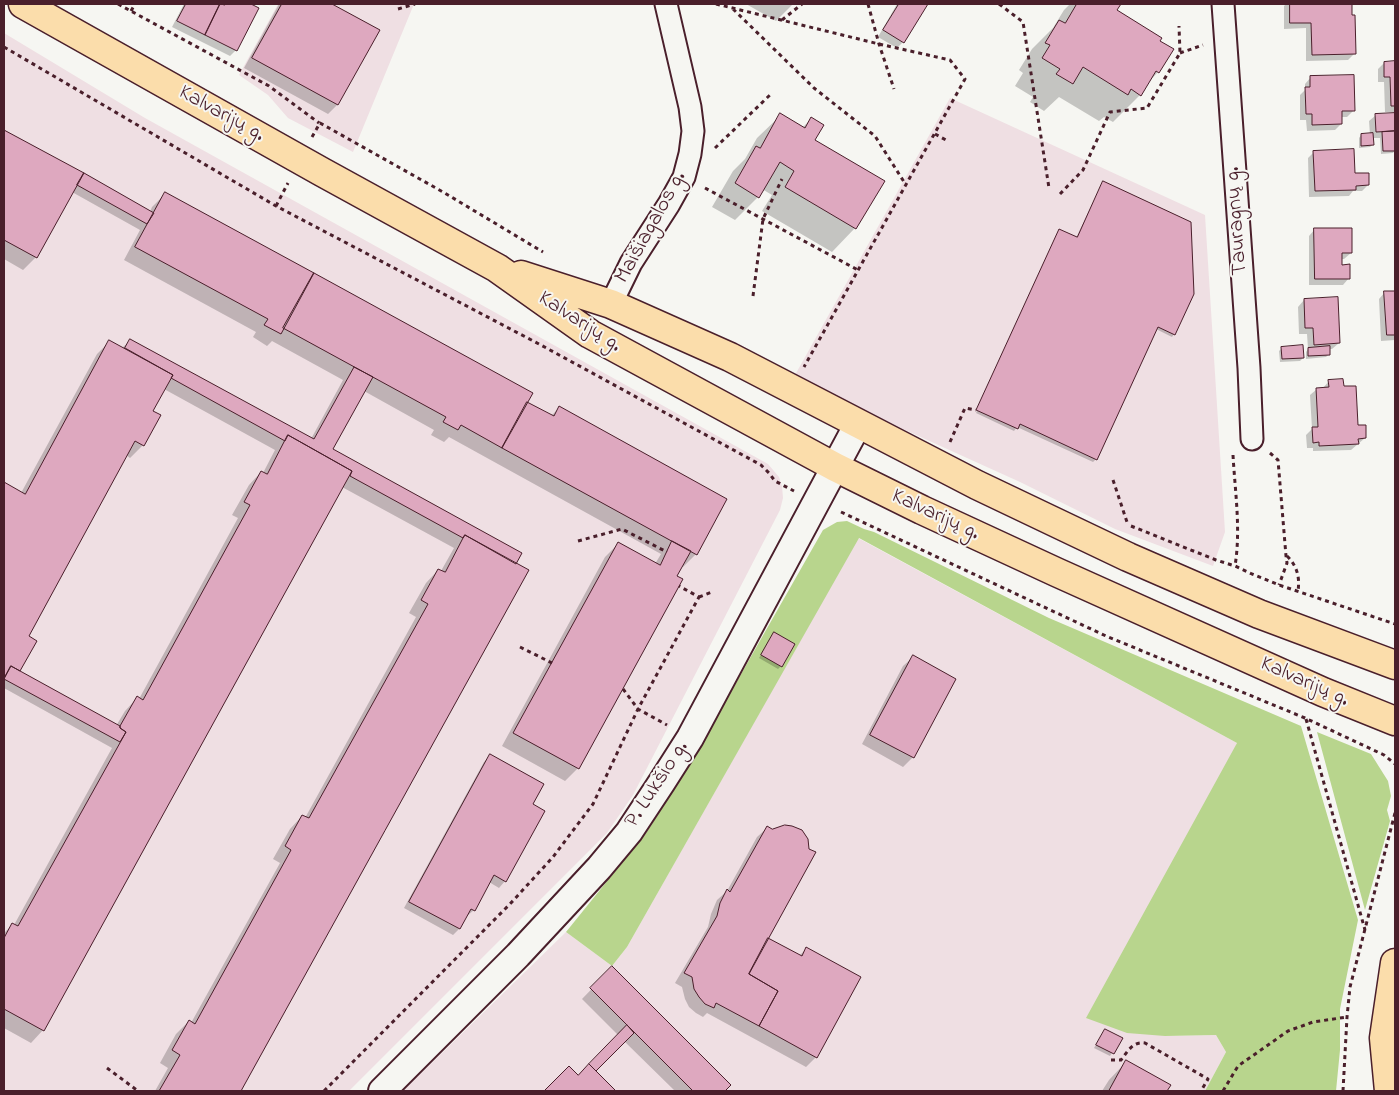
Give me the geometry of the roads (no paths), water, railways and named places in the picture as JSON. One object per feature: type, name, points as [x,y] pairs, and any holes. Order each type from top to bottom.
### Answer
[{"type":"main road","name":"Kalvarijų g.","points":[[23,4],[322,172],[498,268],[590,334],[835,467],[922,510],[1056,572],[1323,692],[1395,721]]},
{"type":"main road","name":"Kalvarijų g.","points":[[498,268],[611,304],[730,356],[977,485],[1128,557],[1259,614],[1395,665]]},
{"type":"main road","points":[[1388,1091],[1384,1038],[1395,963]]},
{"type":"street","name":"Maišiagalos g.","points":[[611,304],[631,263],[684,177],[690,154],[693,131],[690,107],[666,4]]},
{"type":"street","name":"Tauragnų g.","points":[[1223,4],[1252,439]]},
{"type":"street","name":"P. Lukšio g.","points":[[382,1091],[518,955],[599,868],[628,832],[690,738],[858,424]]}]
